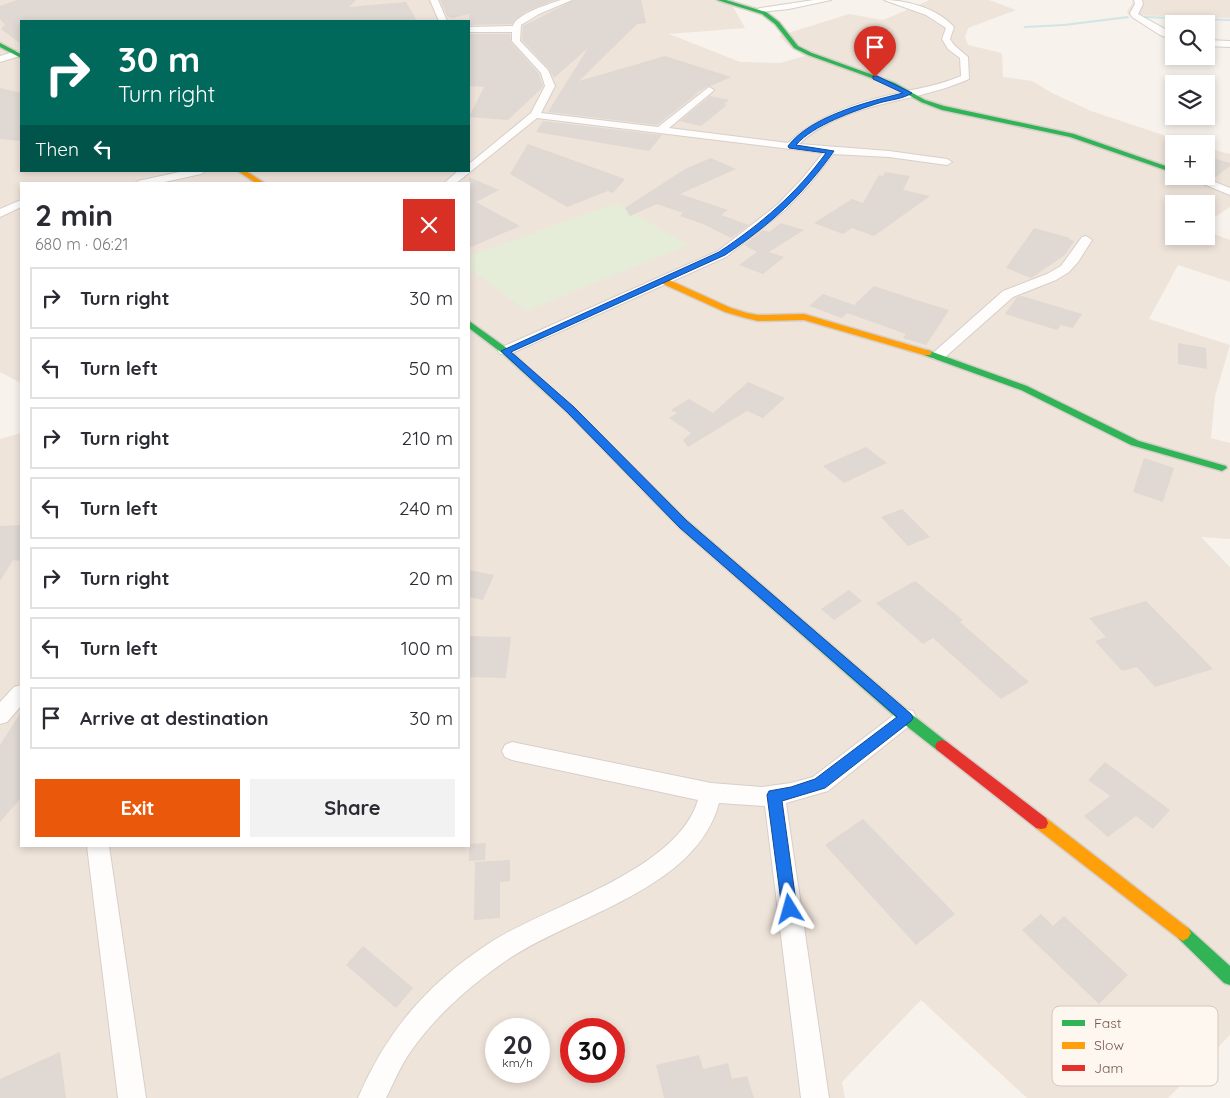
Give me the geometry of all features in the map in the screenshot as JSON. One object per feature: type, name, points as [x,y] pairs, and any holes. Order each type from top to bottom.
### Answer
[{"type":"street","points":[[434,0],[443,20]]},
{"type":"street","points":[[470,167],[535,115],[550,86],[545,72],[516,41],[517,24],[525,17],[551,5],[568,0]]},
{"type":"street","points":[[720,0],[760,10],[773,18],[796,47],[810,54],[893,84],[923,101],[942,108],[1072,135],[1165,168]]},
{"type":"street","points":[[760,10],[827,0]]},
{"type":"street","points":[[792,146],[810,129],[874,102],[953,83],[966,77],[964,57],[951,47],[946,39],[950,28],[943,21],[926,12],[888,0]]},
{"type":"street","points":[[1138,0],[1140,4],[1134,12],[1135,15],[1165,34]]},
{"type":"street","points":[[470,30],[516,29]]},
{"type":"street","points":[[1215,43],[1230,44]]},
{"type":"street","points":[[0,46],[19,55]]},
{"type":"street","points":[[0,59],[19,55]]},
{"type":"street","points":[[661,130],[709,90]]},
{"type":"street","points":[[535,115],[830,151],[889,154],[947,162]]},
{"type":"street","points":[[505,351],[722,254],[754,232],[790,201],[810,179],[830,151]]},
{"type":"street","points":[[148,182],[196,172]]},
{"type":"street","points":[[243,172],[260,182]]},
{"type":"street","points":[[451,182],[464,172]]},
{"type":"street","points":[[1212,185],[1230,192]]},
{"type":"street","points":[[0,213],[20,203]]},
{"type":"street","points":[[938,356],[1008,294],[1020,288],[1041,282],[1065,269],[1086,240]]},
{"type":"street","points":[[664,281],[728,310],[745,315],[758,318],[804,317],[981,370],[1024,388],[1135,443],[1160,452],[1222,468]]},
{"type":"street","points":[[470,325],[505,351],[570,410],[683,524],[906,718],[1186,935],[1230,977]]},
{"type":"street","points":[[0,716],[12,697]]},
{"type":"street","points":[[512,751],[711,793],[762,797],[791,793],[820,784],[906,718]]},
{"type":"street","points":[[372,1098],[402,1042],[443,995],[500,951],[551,922],[631,883],[670,857],[688,839],[704,815],[711,793]]},
{"type":"street","points":[[774,795],[815,1098]]},
{"type":"street","points":[[98,847],[132,1098]]},
{"type":"shaded area","points":[[0,0],[734,0],[733,7],[745,28],[669,34],[740,62],[780,63],[805,56],[791,48],[779,36],[849,14],[883,20],[930,0],[989,0],[1016,10],[968,28],[965,37],[968,45],[1002,53],[1003,77],[1032,81],[1052,93],[1091,111],[1165,136],[1165,185],[1215,185],[1215,150],[1230,154],[1230,207],[1215,217],[1215,195],[1165,195],[1165,245],[1215,245],[1215,234],[1230,240],[1230,282],[1178,265],[1149,319],[1230,345],[1215,396],[1211,438],[1230,443],[1230,539],[1201,537],[1230,567],[1230,1035],[1218,1047],[1218,1006],[1052,1006],[1052,1086],[1180,1086],[1168,1098],[1027,1098],[921,1000],[842,1082],[845,1098],[0,1098],[0,439],[20,433],[20,847],[470,847],[470,182],[20,182],[20,382],[0,372]]},
{"type":"shaded area","points":[[1132,0],[1230,0],[1230,18],[1215,18],[1215,15],[1128,15],[1127,12],[1133,2]]},
{"type":"green space","points":[[616,203],[688,245],[526,311],[470,269],[470,256]]},
{"type":"building","points":[[17,0],[356,0],[349,7],[406,2],[416,20],[20,20],[20,43],[1,29],[5,25],[0,19],[0,6]]},
{"type":"building","points":[[440,0],[555,0],[525,12],[512,24],[470,25],[469,14],[452,18],[447,16]]},
{"type":"building","points":[[574,0],[641,0],[646,23],[637,24],[579,81],[665,56],[731,77],[696,93],[698,93],[657,125],[548,112],[588,48],[554,78],[549,69],[522,40],[523,26]]},
{"type":"building","points":[[470,34],[510,34],[511,42],[539,74],[543,86],[508,120],[470,117],[484,87],[470,86]]},
{"type":"building","points":[[0,88],[20,93],[20,141],[0,139]]},
{"type":"building","points":[[710,96],[729,100],[724,104],[727,105],[701,126],[680,121]]},
{"type":"building","points":[[543,121],[662,135],[649,151],[536,132]]},
{"type":"building","points":[[528,144],[625,179],[613,193],[608,191],[567,207],[510,174]]},
{"type":"building","points":[[711,158],[736,169],[680,194],[728,210],[721,215],[749,225],[731,238],[703,224],[680,216],[683,213],[657,204],[630,216],[625,208],[685,169]]},
{"type":"building","points":[[1215,159],[1230,163],[1230,166],[1215,177]]},
{"type":"building","points":[[885,172],[910,176],[903,190],[930,196],[874,236],[852,228],[843,234],[814,223],[852,199],[863,203],[879,175],[883,176]]},
{"type":"building","points":[[469,177],[499,190],[476,202],[520,226],[470,248]]},
{"type":"building","points":[[781,223],[804,230],[769,252],[784,257],[763,274],[739,265],[757,252],[744,245],[763,230],[769,232]]},
{"type":"building","points":[[1034,228],[1070,238],[1074,241],[1065,255],[1031,278],[1006,268]]},
{"type":"building","points":[[874,286],[949,310],[926,345],[903,338],[906,334],[847,313],[842,318],[809,306],[823,294],[854,305]]},
{"type":"building","points":[[1022,296],[1082,314],[1073,328],[1061,325],[1057,330],[1005,314],[1017,297]]},
{"type":"building","points":[[1178,343],[1206,348],[1207,369],[1178,364]]},
{"type":"building","points":[[748,382],[785,398],[763,418],[747,411],[688,447],[683,440],[691,433],[669,418],[677,413],[671,410],[689,399],[713,413]]},
{"type":"building","points":[[866,447],[887,463],[844,483],[823,466]]},
{"type":"building","points":[[1144,458],[1174,468],[1163,502],[1133,492]]},
{"type":"building","points":[[902,509],[930,537],[908,546],[881,517]]},
{"type":"building","points":[[20,525],[20,561],[13,560],[0,581],[0,526]]},
{"type":"building","points":[[470,570],[494,575],[483,600],[470,597]]},
{"type":"building","points":[[915,581],[963,620],[960,622],[1029,682],[1001,699],[933,638],[923,644],[876,603]]},
{"type":"building","points":[[849,590],[862,601],[834,620],[821,609]]},
{"type":"building","points":[[1146,601],[1213,669],[1155,687],[1137,667],[1122,671],[1095,641],[1106,637],[1089,618]]},
{"type":"building","points":[[470,636],[511,637],[506,678],[470,677]]},
{"type":"building","points":[[20,714],[20,799],[0,822],[0,745]]},
{"type":"building","points":[[1105,762],[1170,810],[1153,829],[1136,816],[1108,837],[1084,816],[1110,796],[1088,780]]},
{"type":"building","points":[[863,819],[955,914],[916,945],[825,845]]},
{"type":"building","points":[[486,843],[485,860],[469,861],[470,844]]},
{"type":"building","points":[[510,860],[510,881],[500,882],[500,918],[474,920],[475,862]]},
{"type":"building","points":[[1041,914],[1053,926],[1064,916],[1128,975],[1099,1004],[1022,930]]},
{"type":"building","points":[[363,946],[413,988],[396,1008],[346,965]]},
{"type":"building","points":[[60,1052],[66,1098],[0,1098],[0,1079]]},
{"type":"building","points":[[699,1055],[703,1069],[728,1063],[732,1079],[747,1076],[754,1098],[664,1098],[656,1065]]},
{"type":"waterway","points":[[1025,27],[1064,25],[1128,17]]},
{"type":"waterway","points":[[1144,17],[1230,20]]},
{"type":"traffic: fast","points":[[720,0],[764,13],[777,23],[796,47],[810,54],[893,84],[923,101],[942,108],[1072,135],[1165,168]]},
{"type":"traffic: fast","points":[[0,45],[20,55]]},
{"type":"traffic: fast","points":[[470,325],[505,351],[570,410],[683,524],[905,717],[942,746]]},
{"type":"traffic: fast","points":[[927,353],[1024,388],[1135,443],[1222,468]]},
{"type":"traffic: fast","points":[[1183,933],[1230,977]]},
{"type":"traffic: slow","points":[[243,172],[260,182]]},
{"type":"traffic: slow","points":[[664,281],[728,310],[745,315],[758,318],[804,317],[927,353]]},
{"type":"traffic: slow","points":[[1041,823],[1183,933]]},
{"type":"traffic: jam","points":[[942,746],[1041,823]]},
{"type":"route","points":[[790,909],[774,795],[791,793],[820,784],[906,718],[683,524],[570,410],[505,351],[722,254],[754,232],[790,201],[810,179],[830,151],[792,146],[799,137],[810,129],[874,102],[909,93],[875,77]]}]
